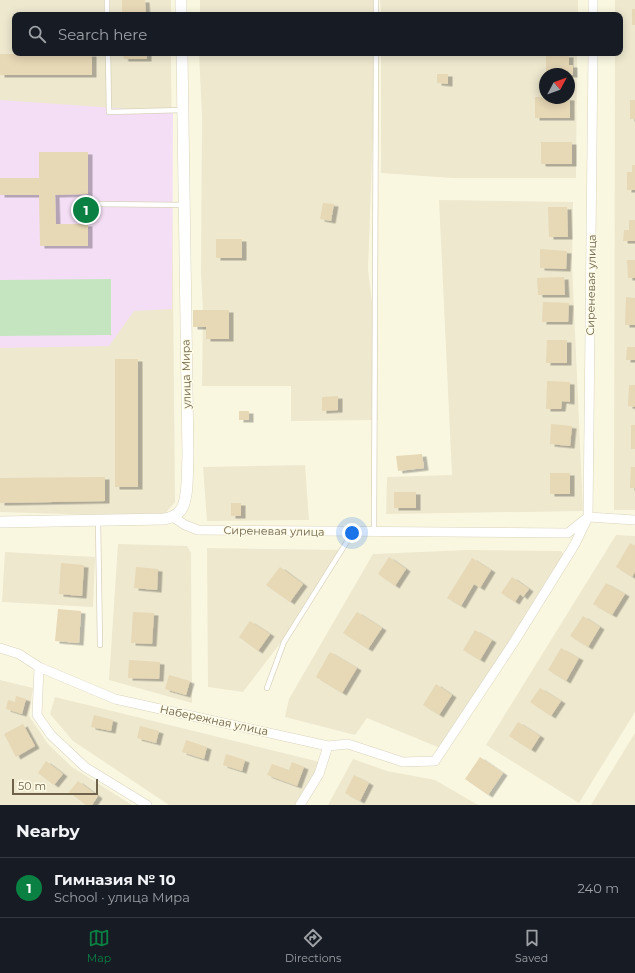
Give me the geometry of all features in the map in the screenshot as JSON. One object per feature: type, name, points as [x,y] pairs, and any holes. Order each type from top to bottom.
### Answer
[{"type":"street","points":[[181,0],[181,12]]},
{"type":"street","points":[[593,0],[593,12]]},
{"type":"street","name":"улица Мира","points":[[173,517],[181,510],[186,495],[188,456],[182,56]]},
{"type":"street","name":"Сиреневая улица","points":[[328,746],[348,744],[403,762],[435,761],[514,642],[575,544],[588,517],[593,56]]},
{"type":"street","points":[[0,522],[98,520],[143,521],[173,517]]},
{"type":"street","name":"Сиреневая улица","points":[[173,517],[185,525],[198,530],[568,533],[588,517]]},
{"type":"street","points":[[588,517],[635,520]]},
{"type":"street","name":"Набережная улица","points":[[0,648],[19,654],[39,667],[115,699],[328,746]]},
{"type":"street","points":[[39,667],[37,715],[51,735],[85,767],[147,805]]},
{"type":"street","points":[[300,805],[319,774],[328,746]]},
{"type":"lane","points":[[107,0],[107,12]]},
{"type":"lane","points":[[376,0],[376,12]]},
{"type":"lane","points":[[108,56],[110,112],[182,110]]},
{"type":"lane","points":[[374,531],[376,56]]},
{"type":"lane","points":[[98,204],[184,205]]},
{"type":"lane","points":[[98,520],[100,645]]},
{"type":"lane","points":[[267,688],[284,642],[353,532]]},
{"type":"shaded area","points":[[0,0],[171,0],[171,12],[12,12],[12,56],[171,56],[175,502],[162,517],[0,512]]},
{"type":"shaded area","points":[[200,0],[374,0],[374,12],[200,12]]},
{"type":"shaded area","points":[[380,0],[578,0],[578,12],[381,12]]},
{"type":"shaded area","points":[[615,0],[635,0],[635,510],[614,510],[615,56],[623,56],[623,12],[615,12]]},
{"type":"shaded area","points":[[199,56],[374,56],[374,103],[368,270],[373,310],[378,420],[291,421],[291,386],[202,386],[202,116]]},
{"type":"shaded area","points":[[381,56],[577,56],[576,178],[452,178],[381,173]]},
{"type":"shaded area","points":[[0,100],[173,112],[172,309],[134,311],[109,346],[0,348]]},
{"type":"shaded area","points":[[439,200],[573,202],[572,264],[583,511],[386,514],[387,477],[452,475]]},
{"type":"shaded area","points":[[305,465],[309,520],[207,521],[203,467]]},
{"type":"shaded area","points":[[616,535],[635,536],[635,712],[579,803],[486,745]]},
{"type":"shaded area","points":[[118,544],[187,546],[191,553],[192,703],[109,680]]},
{"type":"shaded area","points":[[207,548],[339,550],[295,624],[243,692],[208,687]]},
{"type":"shaded area","points":[[468,550],[561,551],[564,555],[445,750],[367,718],[355,735],[285,717],[289,699],[373,554]]},
{"type":"shaded area","points":[[5,552],[95,557],[93,607],[2,602]]},
{"type":"shaded area","points":[[0,680],[33,688],[29,716],[48,744],[72,767],[132,805],[0,805]]},
{"type":"shaded area","points":[[55,697],[324,763],[311,796],[305,805],[169,805],[73,741],[50,714]]},
{"type":"shaded area","points":[[635,733],[635,805],[591,805],[611,772]]},
{"type":"shaded area","points":[[353,759],[387,771],[435,780],[478,805],[328,805]]},
{"type":"green space","points":[[111,279],[111,335],[0,336],[0,280]]},
{"type":"building","points":[[122,0],[145,0],[146,12],[122,12]]},
{"type":"building","points":[[632,9],[635,9],[635,25],[632,25]]},
{"type":"building","points":[[0,54],[12,54],[12,56],[92,56],[92,75],[0,75]]},
{"type":"building","points":[[124,56],[147,56],[147,59],[124,59]]},
{"type":"building","points":[[546,56],[569,56],[569,65],[573,65],[573,68],[546,68]]},
{"type":"building","points":[[437,74],[448,74],[448,84],[437,83]]},
{"type":"building","points":[[535,97],[539,97],[539,104],[570,104],[570,118],[535,118]]},
{"type":"building","points":[[630,100],[635,100],[635,119],[630,119]]},
{"type":"building","points":[[541,142],[572,142],[572,164],[541,164]]},
{"type":"building","points":[[39,152],[88,152],[88,194],[55,195],[56,224],[88,224],[88,246],[40,246],[39,195],[0,195],[0,178],[39,178]]},
{"type":"building","points":[[632,165],[635,165],[635,190],[627,190],[627,172],[632,172]]},
{"type":"building","points":[[323,203],[334,204],[331,221],[320,219]]},
{"type":"building","points":[[548,207],[567,207],[568,237],[549,237]]},
{"type":"building","points":[[629,220],[635,220],[635,241],[623,241],[624,230],[629,230]]},
{"type":"building","points":[[216,239],[242,239],[242,258],[216,258]]},
{"type":"building","points":[[540,249],[567,251],[566,269],[540,268]]},
{"type":"building","points":[[627,260],[635,260],[635,278],[628,278]]},
{"type":"building","points":[[564,277],[565,295],[538,295],[537,278]]},
{"type":"building","points":[[626,297],[635,298],[635,325],[625,325]]},
{"type":"building","points":[[543,302],[569,303],[568,322],[542,322]]},
{"type":"building","points":[[193,310],[229,310],[229,339],[206,339],[206,327],[193,327]]},
{"type":"building","points":[[547,340],[567,340],[567,363],[546,363]]},
{"type":"building","points":[[627,347],[635,347],[635,360],[626,360]]},
{"type":"building","points":[[115,359],[138,359],[138,487],[115,487]]},
{"type":"building","points":[[547,381],[570,382],[570,402],[562,401],[561,409],[546,409]]},
{"type":"building","points":[[629,385],[635,385],[635,407],[628,406]]},
{"type":"building","points":[[338,396],[338,410],[322,411],[322,397]]},
{"type":"building","points":[[239,411],[249,411],[249,420],[239,420]]},
{"type":"building","points":[[551,424],[572,426],[570,446],[550,444]]},
{"type":"building","points":[[631,425],[635,425],[635,449],[631,449]]},
{"type":"building","points":[[422,454],[424,468],[398,471],[396,456]]},
{"type":"building","points":[[631,467],[635,467],[635,488],[630,488]]},
{"type":"building","points":[[550,473],[570,473],[570,494],[550,494]]},
{"type":"building","points":[[105,477],[105,501],[0,503],[0,478]]},
{"type":"building","points":[[394,492],[416,492],[416,508],[394,508]]},
{"type":"building","points":[[231,503],[241,503],[241,516],[231,516]]},
{"type":"building","points":[[630,543],[635,546],[635,572],[632,577],[616,567]]},
{"type":"building","points":[[389,557],[406,569],[395,586],[378,574]]},
{"type":"building","points":[[472,558],[491,570],[480,588],[474,584],[461,606],[447,598]]},
{"type":"building","points":[[61,563],[84,565],[82,596],[59,594]]},
{"type":"building","points":[[136,567],[158,569],[157,590],[134,588]]},
{"type":"building","points":[[280,567],[303,584],[290,602],[266,585]]},
{"type":"building","points":[[512,577],[529,589],[523,597],[520,594],[515,602],[501,593]]},
{"type":"building","points":[[606,583],[625,594],[612,615],[593,604]]},
{"type":"building","points":[[58,609],[81,611],[79,643],[55,641]]},
{"type":"building","points":[[133,612],[154,613],[152,644],[131,643]]},
{"type":"building","points":[[357,612],[382,628],[368,649],[343,633]]},
{"type":"building","points":[[583,616],[600,627],[588,647],[570,636]]},
{"type":"building","points":[[250,621],[270,634],[258,651],[239,637]]},
{"type":"building","points":[[475,630],[492,640],[480,660],[463,650]]},
{"type":"building","points":[[561,648],[579,658],[566,681],[548,670]]},
{"type":"building","points":[[330,652],[357,668],[342,693],[316,677]]},
{"type":"building","points":[[129,660],[160,662],[159,679],[128,678]]},
{"type":"building","points":[[169,675],[190,681],[186,695],[165,689]]},
{"type":"building","points":[[436,684],[452,695],[439,715],[423,705]]},
{"type":"building","points":[[540,688],[561,701],[551,716],[530,702]]},
{"type":"building","points":[[16,696],[26,699],[22,714],[6,709],[8,700],[15,702]]},
{"type":"building","points":[[94,715],[113,720],[111,731],[91,727]]},
{"type":"building","points":[[518,722],[540,736],[531,750],[509,736]]},
{"type":"building","points":[[23,724],[35,746],[16,757],[4,734]]},
{"type":"building","points":[[140,726],[159,731],[156,743],[137,738]]},
{"type":"building","points":[[186,740],[207,747],[204,759],[182,752]]},
{"type":"building","points":[[226,754],[245,760],[242,771],[223,765]]},
{"type":"building","points":[[480,757],[503,773],[488,795],[465,779]]},
{"type":"building","points":[[46,761],[63,774],[54,785],[38,773]]},
{"type":"building","points":[[292,762],[304,767],[297,786],[267,775],[272,764],[289,770]]},
{"type":"building","points":[[354,775],[369,783],[360,801],[345,793]]},
{"type":"building","points":[[78,781],[98,796],[92,805],[86,805],[69,792]]},
{"type":"place","name":"Гимназия № 10","points":[[86,210]]}]
